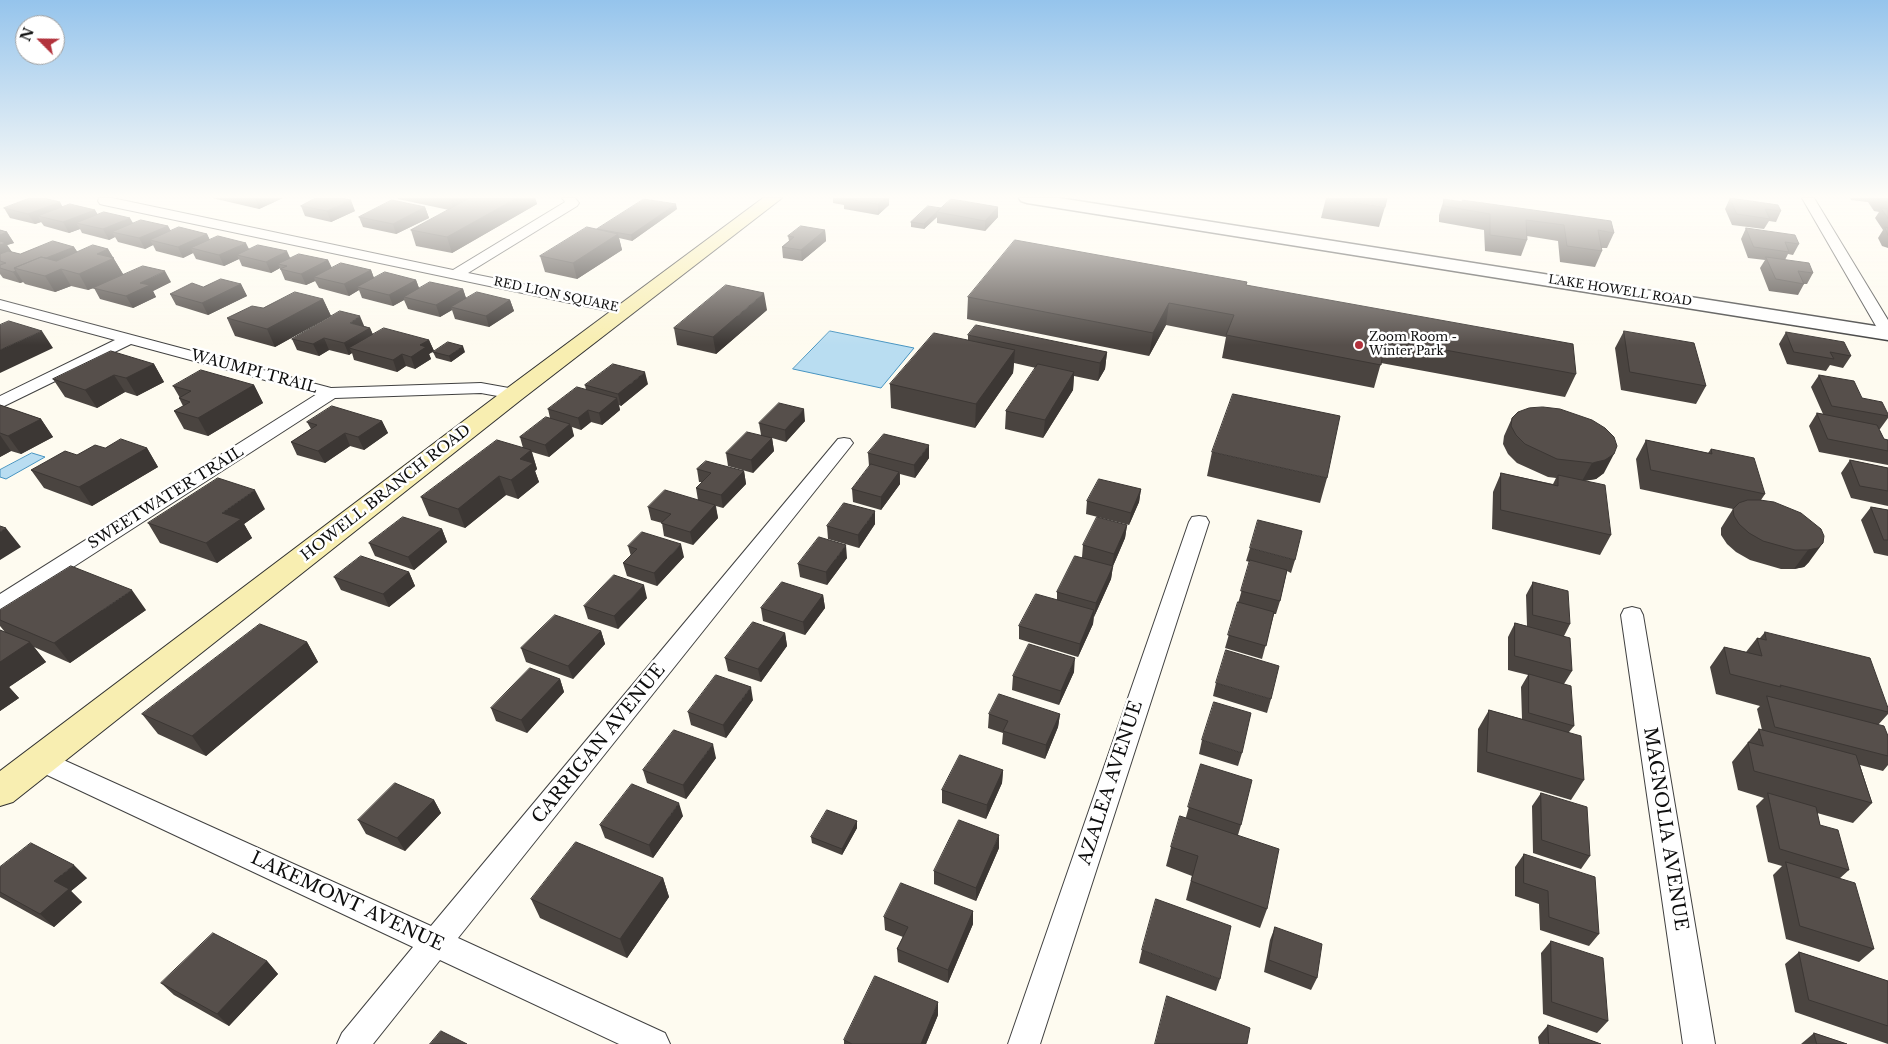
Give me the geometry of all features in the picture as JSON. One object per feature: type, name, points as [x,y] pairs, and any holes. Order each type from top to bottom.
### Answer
[{"type":"main road","name":"HOWELL BRANCH ROAD","points":[[0,791],[514,394],[710,247]]},
{"type":"street","name":"RED LION SQUARE","points":[[324,247],[627,310]]},
{"type":"street","name":"RED LION SQUARE","points":[[456,274],[501,247]]},
{"type":"street","name":"LAKE HOWELL ROAD","points":[[1338,247],[1888,333]]},
{"type":"street","points":[[1837,247],[1888,333]]},
{"type":"street","name":"WAUMPI TRAIL","points":[[0,304],[331,393],[481,388],[514,394]]},
{"type":"street","points":[[0,403],[129,338]]},
{"type":"street","name":"SWEETWATER TRAIL","points":[[0,604],[331,393]]},
{"type":"street","name":"CARRIGAN AVENUE","points":[[353,1044],[437,944],[844,443]]},
{"type":"street","name":"AZALEA AVENUE","points":[[1024,1044],[1199,522]]},
{"type":"street","name":"MAGNOLIA AVENUE","points":[[1632,615],[1699,1044]]},
{"type":"street","name":"LAKEMONT AVENUE","points":[[39,760],[654,1044]]},
{"type":"water","points":[[830,331],[914,348],[881,388],[793,369]]},
{"type":"water","points":[[32,453],[45,457],[6,479],[0,477],[0,470]]},
{"type":"building","points":[[38,247],[74,247],[14,268],[16,271],[13,272],[0,268],[0,265],[6,263],[0,261],[0,254],[8,251],[20,254]]},
{"type":"building","points":[[89,247],[108,249],[97,254],[114,258],[79,274],[61,269],[45,276],[14,268],[41,257],[56,261]]},
{"type":"building","points":[[194,247],[238,247],[219,255],[191,248]]},
{"type":"building","points":[[254,247],[266,247],[287,251],[266,262],[237,255]]},
{"type":"building","points":[[555,247],[598,247],[573,263],[540,256]]},
{"type":"building","points":[[782,247],[805,247],[801,250]]},
{"type":"building","points":[[1009,247],[1052,247],[1247,282],[1246,285],[1573,344],[1576,374],[1385,339],[1381,365],[1226,335],[1234,315],[1169,303],[1153,333],[968,297]]},
{"type":"building","points":[[1572,247],[1601,247],[1602,251]]},
{"type":"building","points":[[1754,247],[1787,247],[1789,252]]},
{"type":"building","points":[[299,254],[328,260],[301,274],[280,269],[287,266],[278,264]]},
{"type":"building","points":[[1766,257],[1809,263],[1813,273],[1798,271],[1804,284],[1776,279]]},
{"type":"building","points":[[341,263],[371,270],[344,284],[314,277]]},
{"type":"building","points":[[143,266],[165,271],[140,283],[150,285],[126,296],[93,288]]},
{"type":"building","points":[[385,272],[416,280],[389,295],[357,287]]},
{"type":"building","points":[[221,279],[241,284],[202,303],[170,294],[192,283],[203,287]]},
{"type":"building","points":[[430,282],[463,289],[436,305],[404,297]]},
{"type":"building","points":[[726,285],[764,293],[713,337],[674,328]]},
{"type":"building","points":[[295,292],[323,299],[267,329],[227,318],[252,306],[263,308]]},
{"type":"building","points":[[477,292],[510,300],[486,316],[451,307]]},
{"type":"building","points":[[340,311],[360,316],[350,323],[370,328],[344,343],[324,338],[313,344],[292,339]]},
{"type":"building","points":[[9,321],[42,331],[0,350],[0,325]]},
{"type":"building","points":[[976,325],[1107,352],[1100,363],[968,335]]},
{"type":"building","points":[[384,328],[429,340],[420,345],[426,347],[411,357],[402,354],[393,360],[349,348]]},
{"type":"building","points":[[1624,331],[1694,343],[1706,386],[1630,372]]},
{"type":"building","points":[[1786,332],[1844,342],[1851,356],[1830,352],[1834,359],[1794,352]]},
{"type":"building","points":[[934,333],[1015,350],[976,404],[890,384]]},
{"type":"building","points":[[448,342],[463,346],[449,356],[433,352]]},
{"type":"building","points":[[111,351],[154,364],[126,378],[114,375],[85,390],[53,379]]},
{"type":"building","points":[[613,364],[645,372],[618,394],[585,385]]},
{"type":"building","points":[[1038,364],[1074,372],[1045,420],[1006,411]]},
{"type":"building","points":[[201,370],[254,385],[198,418],[174,411],[190,402],[179,398],[191,391],[173,386]]},
{"type":"building","points":[[1819,375],[1854,381],[1862,398],[1882,402],[1888,416],[1832,406]]},
{"type":"building","points":[[577,387],[617,398],[599,413],[588,410],[578,418],[548,409]]},
{"type":"building","points":[[1233,394],[1340,416],[1327,478],[1212,452]]},
{"type":"building","points":[[779,403],[804,409],[785,430],[759,423]]},
{"type":"building","points":[[0,405],[41,419],[8,436],[0,433]]},
{"type":"building","points":[[332,406],[382,421],[358,437],[345,433],[318,451],[291,442],[317,425],[307,422]]},
{"type":"building","points":[[1529,408],[1560,409],[1592,420],[1605,428],[1614,437],[1617,446],[1614,454],[1605,460],[1592,463],[1557,459],[1525,444],[1516,435],[1511,426],[1512,418],[1518,412]]},
{"type":"building","points":[[1817,413],[1877,425],[1884,439],[1888,440],[1888,451],[1828,439]]},
{"type":"building","points":[[546,417],[570,424],[545,445],[520,437]]},
{"type":"building","points":[[747,432],[772,438],[751,460],[726,453]]},
{"type":"building","points":[[884,434],[929,445],[914,465],[868,453]]},
{"type":"building","points":[[121,439],[147,448],[79,487],[31,470],[65,451],[77,455],[95,445],[105,448]]},
{"type":"building","points":[[497,440],[531,450],[520,459],[533,463],[511,480],[499,476],[458,509],[421,497]]},
{"type":"building","points":[[1646,440],[1712,454],[1711,449],[1754,458],[1765,494],[1651,470]]},
{"type":"building","points":[[1850,460],[1888,468],[1888,491],[1860,486]]},
{"type":"building","points":[[706,461],[744,471],[721,495],[696,488],[711,473],[697,469]]},
{"type":"building","points":[[871,464],[899,472],[881,497],[852,489]]},
{"type":"building","points":[[1501,473],[1558,486],[1558,475],[1605,485],[1611,535],[1501,510]]},
{"type":"building","points":[[218,478],[255,490],[222,513],[241,519],[206,543],[148,523]]},
{"type":"building","points":[[1099,479],[1141,489],[1131,513],[1087,501]]},
{"type":"building","points":[[665,490],[715,505],[690,532],[661,523],[671,514],[648,507]]},
{"type":"building","points":[[1748,500],[1774,502],[1801,513],[1821,529],[1824,536],[1823,543],[1818,548],[1795,550],[1763,541],[1749,533],[1739,524],[1734,516],[1733,509],[1739,503]]},
{"type":"building","points":[[844,503],[875,511],[858,535],[827,526]]},
{"type":"building","points":[[1871,507],[1888,510],[1888,540],[1884,540]]},
{"type":"building","points":[[403,517],[442,529],[408,557],[369,543]]},
{"type":"building","points":[[1097,517],[1127,525],[1114,554],[1083,545]]},
{"type":"building","points":[[1258,520],[1302,531],[1295,560],[1250,548]]},
{"type":"building","points":[[0,526],[6,528],[0,532]]},
{"type":"building","points":[[642,532],[681,544],[654,573],[623,563],[637,549],[628,546]]},
{"type":"building","points":[[819,537],[846,545],[826,572],[798,564]]},
{"type":"building","points":[[361,556],[409,572],[383,594],[334,577]]},
{"type":"building","points":[[1075,556],[1113,566],[1096,603],[1057,592]]},
{"type":"building","points":[[1250,560],[1287,570],[1280,601],[1241,591]]},
{"type":"building","points":[[71,566],[132,590],[54,643],[0,620],[0,610]]},
{"type":"building","points":[[614,575],[644,585],[614,616],[584,606]]},
{"type":"building","points":[[782,582],[823,595],[803,622],[761,608]]},
{"type":"building","points":[[1533,582],[1568,591],[1570,624],[1533,615]]},
{"type":"building","points":[[1036,594],[1094,610],[1080,644],[1019,626]]},
{"type":"building","points":[[1238,602],[1274,612],[1266,646],[1228,635]]},
{"type":"building","points":[[555,615],[601,631],[568,666],[521,648]]},
{"type":"building","points":[[753,622],[785,633],[758,669],[725,658]]},
{"type":"building","points":[[1515,623],[1570,638],[1572,671],[1515,656]]},
{"type":"building","points":[[260,624],[307,642],[192,736],[142,714]]},
{"type":"building","points":[[0,630],[30,642],[0,662]]},
{"type":"building","points":[[1765,632],[1870,658],[1888,712],[1730,674],[1724,647],[1762,656],[1757,638],[1766,640]]},
{"type":"building","points":[[1029,644],[1075,658],[1061,691],[1013,676]]},
{"type":"building","points":[[1226,650],[1279,666],[1271,699],[1216,683]]},
{"type":"building","points":[[530,668],[560,679],[521,720],[491,708]]},
{"type":"building","points":[[1529,674],[1571,686],[1574,726],[1529,713]]},
{"type":"building","points":[[716,675],[751,687],[723,725],[688,712]]},
{"type":"building","points":[[999,694],[1060,714],[1046,745],[1003,731],[1008,721],[989,714]]},
{"type":"building","points":[[1767,696],[1884,726],[1888,736],[1888,756],[1775,727]]},
{"type":"building","points":[[1214,702],[1251,713],[1242,753],[1202,740]]},
{"type":"building","points":[[1489,710],[1581,736],[1584,780],[1487,752]]},
{"type":"building","points":[[1759,729],[1856,755],[1872,803],[1754,771],[1748,742],[1763,746]]},
{"type":"building","points":[[674,730],[713,744],[683,785],[643,770]]},
{"type":"building","points":[[960,755],[1003,770],[987,805],[942,790]]},
{"type":"building","points":[[1201,764],[1252,780],[1241,825],[1188,807]]},
{"type":"building","points":[[395,783],[434,800],[397,838],[358,820]]},
{"type":"building","points":[[632,784],[679,803],[649,845],[600,825]]},
{"type":"building","points":[[1541,793],[1587,807],[1590,856],[1542,840]]},
{"type":"building","points":[[1768,793],[1816,807],[1820,825],[1838,830],[1849,870],[1780,849]]},
{"type":"building","points":[[827,810],[857,821],[842,849],[811,837]]},
{"type":"building","points":[[1180,816],[1279,849],[1267,909],[1191,881],[1198,856],[1171,847]]},
{"type":"building","points":[[959,820],[999,835],[976,888],[934,871]]},
{"type":"building","points":[[576,842],[663,878],[620,939],[531,899]]},
{"type":"building","points":[[31,843],[74,865],[54,881],[69,889],[40,914],[0,892],[0,867]]},
{"type":"building","points":[[1524,854],[1595,877],[1599,934],[1549,917],[1548,891],[1524,883]]},
{"type":"building","points":[[1786,862],[1855,883],[1874,949],[1800,926]]},
{"type":"building","points":[[901,883],[973,911],[948,970],[897,949],[908,927],[884,917]]},
{"type":"building","points":[[1156,899],[1231,926],[1220,979],[1142,950]]},
{"type":"building","points":[[1275,927],[1322,944],[1317,978],[1269,960]]},
{"type":"building","points":[[213,933],[267,961],[217,1014],[161,983]]},
{"type":"building","points":[[1551,941],[1603,958],[1608,1021],[1552,1002]]},
{"type":"building","points":[[1799,952],[1888,981],[1888,1026],[1809,1000]]},
{"type":"building","points":[[875,976],[938,1002],[921,1044],[852,1044],[844,1040]]},
{"type":"building","points":[[1167,996],[1250,1028],[1247,1044],[1155,1044]]},
{"type":"building","points":[[1548,1025],[1601,1044],[1549,1044]]},
{"type":"building","points":[[441,1031],[467,1044],[430,1044]]},
{"type":"building","points":[[1814,1033],[1847,1044],[1817,1044]]},
{"type":"place","name":"Zoom Room - Winter Park","points":[[1359,345]]}]
